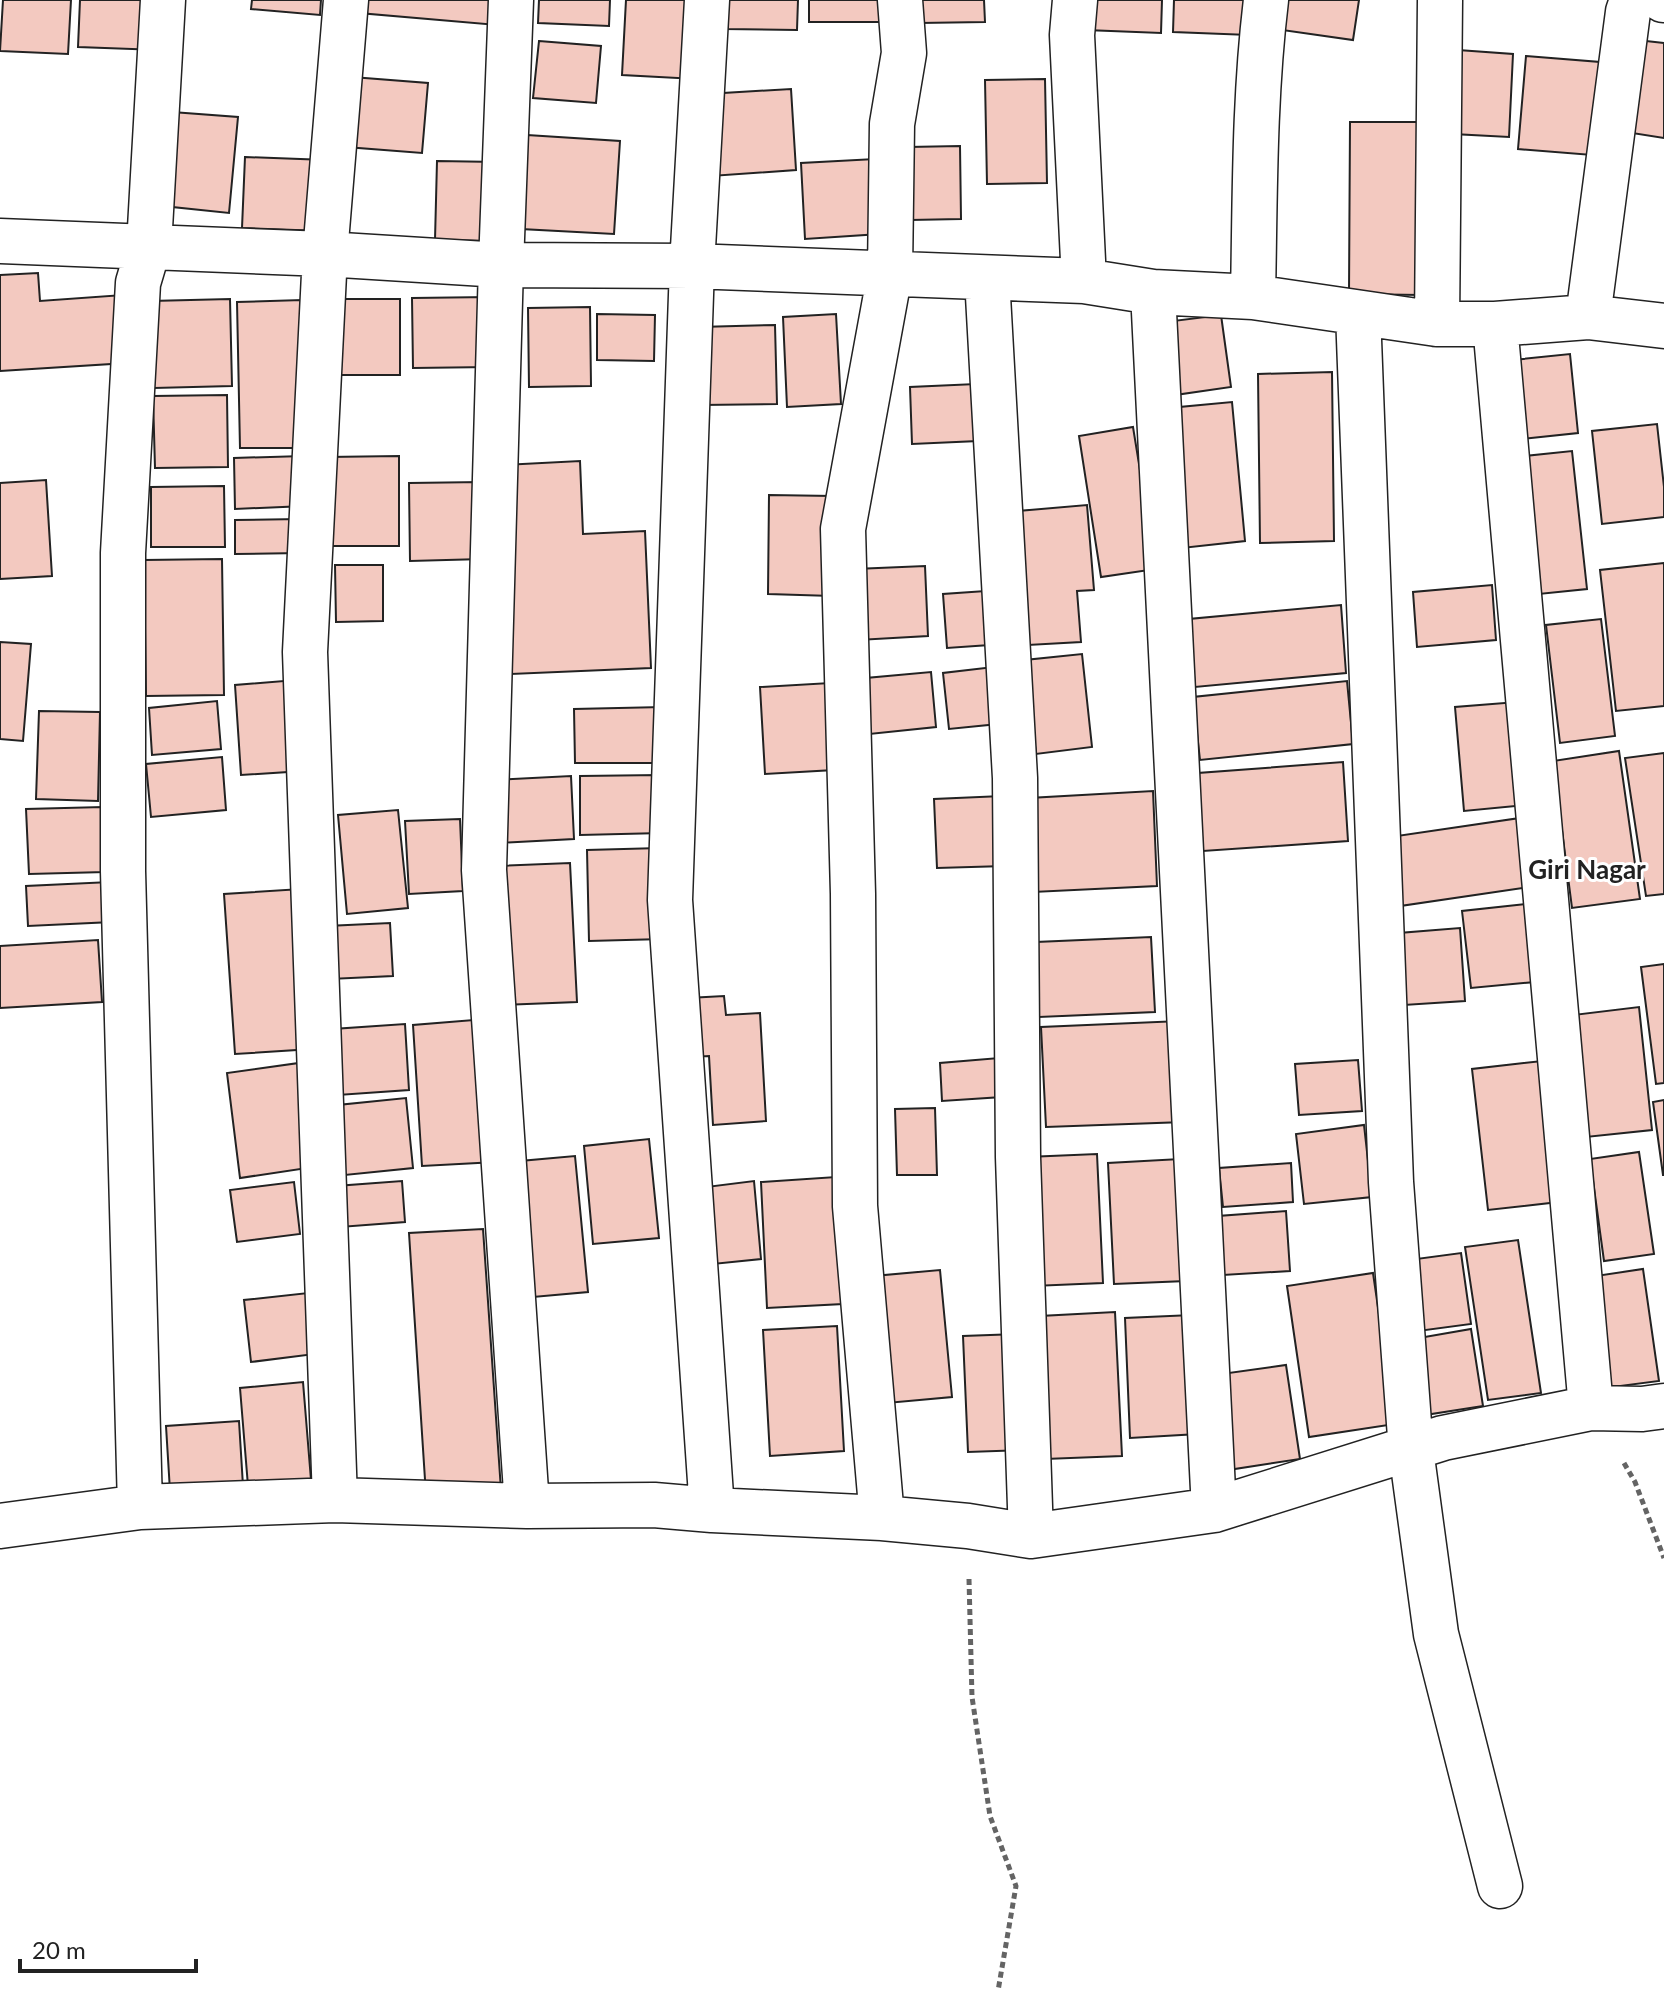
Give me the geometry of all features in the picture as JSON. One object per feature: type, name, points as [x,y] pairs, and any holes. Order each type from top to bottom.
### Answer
[{"type":"street","points":[[140,1507],[123,871],[123,553],[138,283],[149,246],[163,0]]},
{"type":"street","points":[[335,1500],[305,652],[325,254],[346,0]]},
{"type":"street","points":[[511,0],[484,870],[527,1506]]},
{"type":"street","points":[[707,0],[692,266],[670,900],[712,1510]]},
{"type":"street","points":[[882,1518],[855,1206],[853,894],[843,529],[890,273],[892,124],[904,53],[900,0]]},
{"type":"street","points":[[1075,0],[1072,35],[1084,281]]},
{"type":"street","points":[[1253,297],[1255,150],[1266,0]]},
{"type":"street","points":[[1437,324],[1440,0]]},
{"type":"street","points":[[1588,317],[1632,0]]},
{"type":"street","points":[[0,241],[325,254],[501,265],[692,266],[1084,281],[1153,292],[1253,297],[1437,324],[1495,324],[1588,317],[1664,326]]},
{"type":"street","points":[[987,278],[1015,778],[1018,1157],[1031,1536]]},
{"type":"street","points":[[1153,292],[1214,1510]]},
{"type":"street","points":[[1358,313],[1391,1182],[1411,1450],[1436,1634],[1500,1886]]},
{"type":"street","points":[[1495,324],[1591,1408]]},
{"type":"street","points":[[0,1526],[140,1507],[335,1500],[527,1506],[654,1505],[882,1518],[1031,1536],[1214,1510],[1443,1438],[1591,1408],[1664,1406]]},
{"type":"path","points":[[1591,1408],[1635,1482],[1664,1558]]},
{"type":"path","points":[[968,1526],[972,1697],[990,1816],[1016,1886],[998,1991]]},
{"type":"building","points":[[3,0],[71,0],[68,54],[0,51]]},
{"type":"building","points":[[80,0],[161,0],[159,50],[78,47]]},
{"type":"building","points":[[252,0],[321,0],[320,15],[251,9]]},
{"type":"building","points":[[360,0],[500,0],[497,25],[359,13]]},
{"type":"building","points":[[539,0],[610,0],[609,26],[538,23]]},
{"type":"building","points":[[626,0],[701,0],[696,79],[622,75]]},
{"type":"building","points":[[725,0],[798,0],[797,30],[724,29]]},
{"type":"building","points":[[809,0],[883,0],[884,22],[809,22]]},
{"type":"building","points":[[919,0],[984,0],[985,22],[919,23]]},
{"type":"building","points":[[1087,0],[1162,0],[1161,33],[1086,30]]},
{"type":"building","points":[[1174,0],[1250,0],[1249,35],[1173,32]]},
{"type":"building","points":[[1278,0],[1359,0],[1353,40],[1275,29]]},
{"type":"building","points":[[539,41],[601,46],[596,103],[533,98]]},
{"type":"building","points":[[1646,41],[1664,43],[1664,138],[1632,133]]},
{"type":"building","points":[[1458,50],[1513,54],[1509,137],[1453,134]]},
{"type":"building","points":[[1526,56],[1600,62],[1592,155],[1518,149]]},
{"type":"building","points":[[352,77],[428,83],[422,153],[346,147]]},
{"type":"building","points":[[1045,79],[1047,183],[987,184],[985,80]]},
{"type":"building","points":[[791,89],[796,170],[711,176],[707,94]]},
{"type":"building","points":[[172,112],[238,117],[229,213],[163,206]]},
{"type":"building","points":[[1350,122],[1422,122],[1422,295],[1349,294]]},
{"type":"building","points":[[527,135],[620,141],[614,234],[521,229]]},
{"type":"building","points":[[960,146],[961,219],[910,220],[908,147]]},
{"type":"building","points":[[245,157],[326,160],[323,231],[242,228]]},
{"type":"building","points":[[875,159],[880,234],[805,239],[801,163]]},
{"type":"building","points":[[437,161],[498,162],[497,241],[435,240]]},
{"type":"building","points":[[38,273],[40,301],[123,295],[127,363],[0,371],[0,275]]},
{"type":"building","points":[[490,297],[491,367],[413,368],[412,298]]},
{"type":"building","points":[[230,299],[232,386],[154,388],[151,301]]},
{"type":"building","points":[[337,299],[400,299],[400,375],[338,375]]},
{"type":"building","points":[[302,300],[304,448],[240,448],[237,302]]},
{"type":"building","points":[[590,307],[591,386],[529,387],[528,308]]},
{"type":"building","points":[[597,314],[655,315],[654,361],[597,360]]},
{"type":"building","points":[[836,314],[841,404],[787,407],[783,317]]},
{"type":"building","points":[[1221,315],[1231,387],[1175,395],[1165,322]]},
{"type":"building","points":[[775,325],[777,404],[701,405],[699,327]]},
{"type":"building","points":[[1570,354],[1578,433],[1521,439],[1513,360]]},
{"type":"building","points":[[1332,372],[1334,541],[1260,543],[1258,374]]},
{"type":"building","points":[[976,384],[978,441],[912,444],[910,387]]},
{"type":"building","points":[[227,395],[228,467],[155,468],[153,396]]},
{"type":"building","points":[[1232,402],[1245,541],[1182,548],[1169,408]]},
{"type":"building","points":[[1657,424],[1664,517],[1602,524],[1592,431]]},
{"type":"building","points":[[1133,427],[1156,569],[1101,577],[1079,436]]},
{"type":"building","points":[[1572,451],[1587,589],[1539,594],[1525,456]]},
{"type":"building","points":[[303,456],[305,506],[235,509],[234,458]]},
{"type":"building","points":[[399,456],[399,546],[329,546],[327,457]]},
{"type":"building","points":[[580,461],[583,534],[645,531],[651,668],[511,674],[503,465]]},
{"type":"building","points":[[46,480],[52,576],[0,579],[0,483]]},
{"type":"building","points":[[482,482],[483,559],[410,561],[409,483]]},
{"type":"building","points":[[224,486],[225,547],[151,547],[151,487]]},
{"type":"building","points":[[769,495],[833,496],[832,596],[768,594]]},
{"type":"building","points":[[1087,505],[1094,590],[1077,591],[1081,642],[1028,645],[1018,511]]},
{"type":"building","points":[[300,519],[301,553],[235,554],[235,520]]},
{"type":"building","points":[[222,559],[224,695],[146,696],[144,560]]},
{"type":"building","points":[[1664,563],[1664,706],[1616,711],[1600,570]]},
{"type":"building","points":[[335,565],[383,565],[383,621],[336,622]]},
{"type":"building","points":[[925,566],[928,636],[858,640],[855,569]]},
{"type":"building","points":[[1492,585],[1496,640],[1417,647],[1413,592]]},
{"type":"building","points":[[1000,590],[1004,644],[947,648],[943,594]]},
{"type":"building","points":[[1341,605],[1346,673],[1195,687],[1189,619]]},
{"type":"building","points":[[1601,619],[1615,736],[1560,743],[1546,625]]},
{"type":"building","points":[[0,642],[31,644],[23,741],[0,739]]},
{"type":"building","points":[[1082,654],[1092,747],[1036,754],[1025,660]]},
{"type":"building","points":[[1002,666],[1008,723],[949,729],[943,673]]},
{"type":"building","points":[[931,672],[936,727],[860,735],[855,679]]},
{"type":"building","points":[[296,680],[303,771],[241,775],[235,685]]},
{"type":"building","points":[[1347,681],[1353,744],[1200,760],[1193,697]]},
{"type":"building","points":[[830,683],[834,770],[765,774],[760,687]]},
{"type":"building","points":[[217,701],[221,749],[152,755],[149,708]]},
{"type":"building","points":[[1517,702],[1526,805],[1464,811],[1455,707]]},
{"type":"building","points":[[663,707],[664,763],[575,763],[574,709]]},
{"type":"building","points":[[39,711],[100,712],[98,801],[36,799]]},
{"type":"building","points":[[1619,751],[1640,899],[1572,908],[1553,761]]},
{"type":"building","points":[[1664,753],[1664,894],[1646,896],[1625,758]]},
{"type":"building","points":[[222,757],[226,810],[151,817],[146,764]]},
{"type":"building","points":[[1343,762],[1348,841],[1203,851],[1198,773]]},
{"type":"building","points":[[660,775],[662,833],[580,835],[580,776]]},
{"type":"building","points":[[571,776],[574,839],[497,843],[493,780]]},
{"type":"building","points":[[1153,791],[1157,886],[1033,892],[1029,798]]},
{"type":"building","points":[[1002,796],[1005,866],[937,868],[934,799]]},
{"type":"building","points":[[103,807],[105,872],[29,874],[26,809]]},
{"type":"building","points":[[398,810],[408,908],[347,914],[338,815]]},
{"type":"building","points":[[1520,818],[1530,887],[1400,906],[1390,837]]},
{"type":"building","points":[[460,819],[463,891],[409,894],[405,821]]},
{"type":"building","points":[[660,848],[663,939],[589,941],[587,850]]},
{"type":"building","points":[[570,863],[577,1002],[503,1005],[496,866]]},
{"type":"building","points":[[110,882],[112,922],[28,926],[26,886]]},
{"type":"building","points":[[301,889],[312,1049],[235,1054],[224,894]]},
{"type":"building","points":[[1527,904],[1535,982],[1471,988],[1462,911]]},
{"type":"building","points":[[390,923],[393,976],[330,979],[327,926]]},
{"type":"building","points":[[1460,928],[1465,1001],[1404,1005],[1399,933]]},
{"type":"building","points":[[1151,937],[1155,1012],[1039,1017],[1036,942]]},
{"type":"building","points":[[98,940],[102,1002],[0,1008],[0,946]]},
{"type":"building","points":[[1664,964],[1664,1083],[1656,1084],[1641,967]]},
{"type":"building","points":[[724,996],[726,1015],[760,1013],[766,1121],[713,1125],[709,1056],[691,1057],[688,998]]},
{"type":"building","points":[[1639,1007],[1652,1130],[1586,1137],[1573,1015]]},
{"type":"building","points":[[486,1019],[496,1162],[422,1166],[413,1025]]},
{"type":"building","points":[[1180,1021],[1184,1122],[1046,1127],[1041,1027]]},
{"type":"building","points":[[405,1024],[409,1090],[338,1095],[333,1029]]},
{"type":"building","points":[[999,1058],[1002,1097],[942,1101],[940,1063]]},
{"type":"building","points":[[1358,1060],[1362,1111],[1299,1115],[1295,1064]]},
{"type":"building","points":[[1551,1060],[1567,1201],[1488,1210],[1472,1069]]},
{"type":"building","points":[[299,1063],[314,1167],[240,1178],[227,1073]]},
{"type":"building","points":[[406,1098],[413,1168],[345,1175],[338,1105]]},
{"type":"building","points":[[1664,1100],[1664,1175],[1663,1175],[1653,1102]]},
{"type":"building","points":[[935,1108],[937,1175],[897,1175],[895,1109]]},
{"type":"building","points":[[1364,1125],[1372,1197],[1304,1204],[1296,1134]]},
{"type":"building","points":[[649,1139],[659,1238],[593,1244],[584,1146]]},
{"type":"building","points":[[1639,1152],[1654,1254],[1604,1261],[1590,1159]]},
{"type":"building","points":[[1097,1154],[1103,1283],[1033,1286],[1027,1157]]},
{"type":"building","points":[[575,1156],[588,1292],[522,1298],[509,1162]]},
{"type":"building","points":[[1180,1159],[1186,1281],[1114,1284],[1108,1163]]},
{"type":"building","points":[[1291,1163],[1293,1202],[1223,1207],[1219,1168]]},
{"type":"building","points":[[836,1177],[843,1304],[767,1308],[761,1182]]},
{"type":"building","points":[[402,1181],[405,1222],[340,1227],[336,1186]]},
{"type":"building","points":[[754,1181],[761,1259],[713,1264],[706,1187]]},
{"type":"building","points":[[294,1182],[300,1234],[237,1242],[230,1190]]},
{"type":"building","points":[[1286,1211],[1290,1271],[1223,1275],[1218,1216]]},
{"type":"building","points":[[483,1229],[501,1490],[426,1495],[409,1233]]},
{"type":"building","points":[[1518,1240],[1541,1393],[1488,1400],[1465,1247]]},
{"type":"building","points":[[1461,1253],[1471,1324],[1411,1332],[1401,1261]]},
{"type":"building","points":[[1643,1269],[1659,1381],[1605,1388],[1589,1277]]},
{"type":"building","points":[[940,1270],[952,1397],[887,1403],[874,1276]]},
{"type":"building","points":[[1373,1273],[1395,1424],[1309,1437],[1287,1286]]},
{"type":"building","points":[[308,1293],[315,1354],[251,1362],[244,1300]]},
{"type":"building","points":[[1115,1312],[1122,1456],[1045,1459],[1040,1316]]},
{"type":"building","points":[[1192,1315],[1198,1434],[1130,1438],[1125,1318]]},
{"type":"building","points":[[837,1326],[844,1451],[770,1456],[763,1330]]},
{"type":"building","points":[[1471,1329],[1483,1406],[1425,1415],[1413,1339]]},
{"type":"building","points":[[1020,1334],[1025,1450],[968,1452],[963,1336]]},
{"type":"building","points":[[1286,1365],[1300,1459],[1228,1470],[1214,1375]]},
{"type":"building","points":[[303,1382],[311,1480],[248,1486],[240,1388]]},
{"type":"building","points":[[239,1421],[243,1486],[170,1491],[166,1426]]},
{"type":"district","name":"Giri Nagar","points":[[1587,870]]}]
